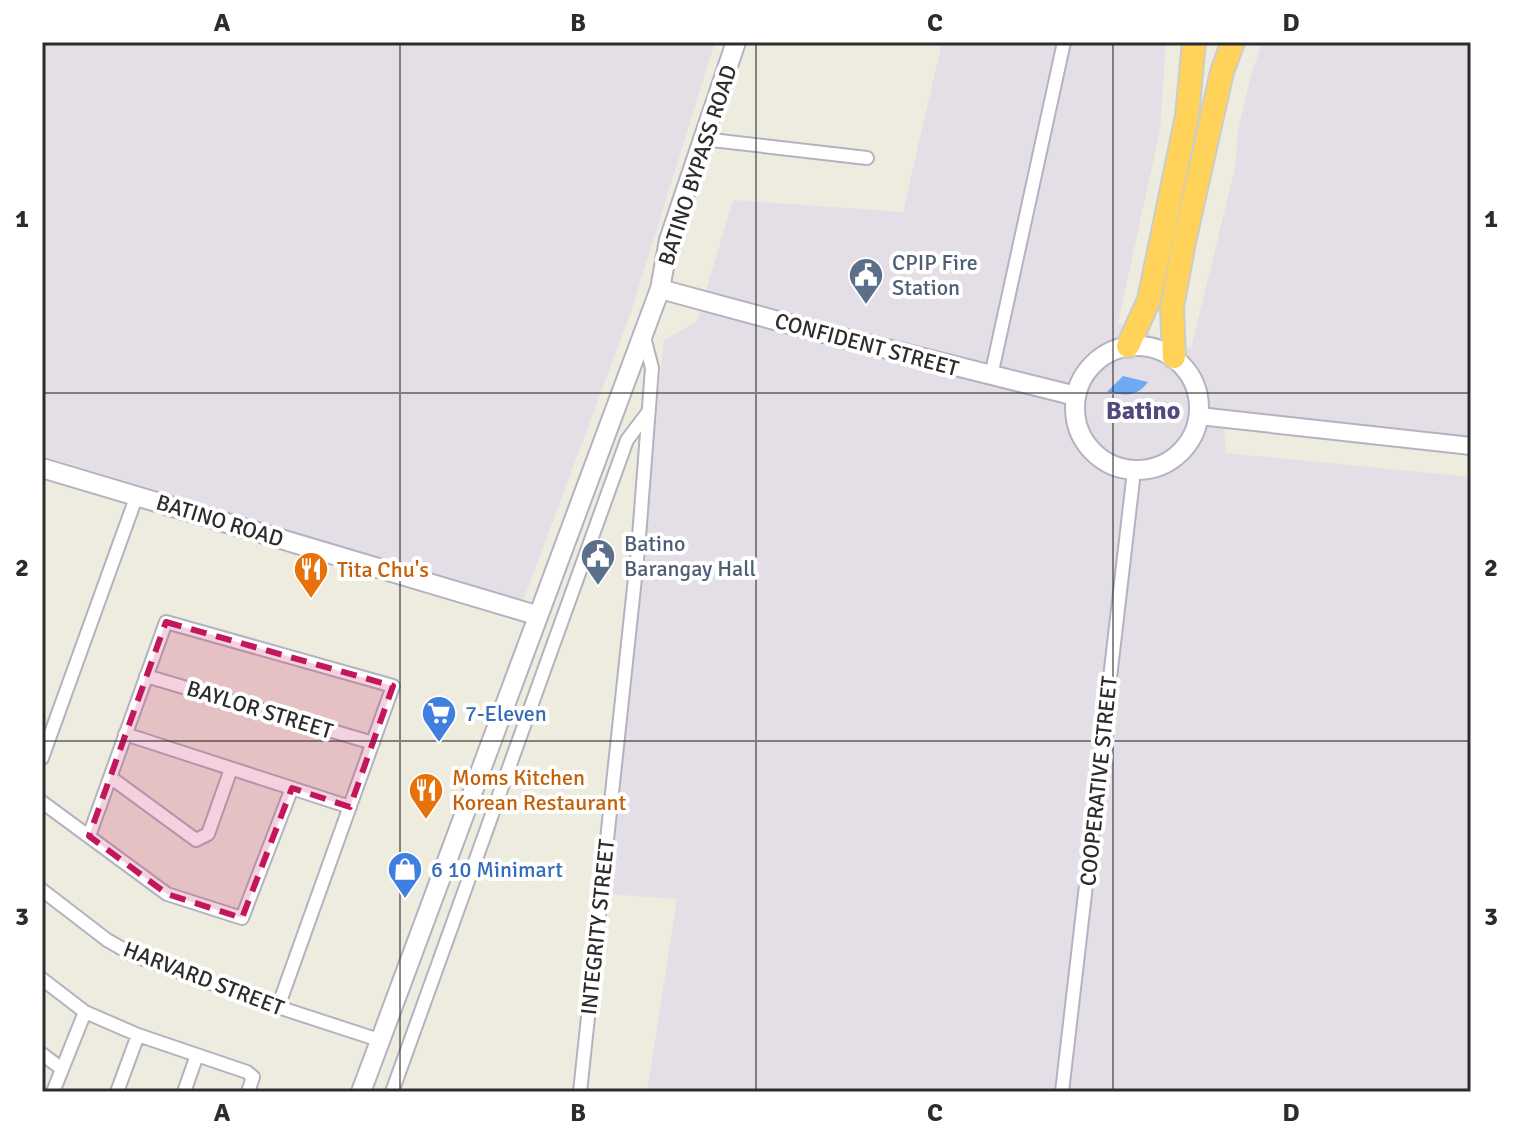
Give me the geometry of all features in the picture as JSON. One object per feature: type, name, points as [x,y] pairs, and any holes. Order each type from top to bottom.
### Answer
[{"type":"highway","points":[[1128,346],[1149,300],[1187,116],[1194,42]]},
{"type":"highway","points":[[1174,357],[1172,307],[1222,72],[1233,42]]},
{"type":"main road","name":"BATINO BYPASS ROAD","points":[[361,1092],[536,615],[660,289],[669,240],[736,42]]},
{"type":"main road","name":"CONFIDENT STREET","points":[[660,289],[1076,396]]},
{"type":"main road","points":[[1128,346],[1144,346],[1174,357],[1194,383],[1199,416],[1194,434],[1177,455],[1153,469],[1134,471],[1108,464],[1087,447],[1076,423],[1076,396],[1082,378],[1094,363],[1110,352],[1128,346]]},
{"type":"main road","name":"BATINO ROAD","points":[[42,468],[536,615]]},
{"type":"street","points":[[991,376],[1064,42]]},
{"type":"street","points":[[703,139],[867,158]]},
{"type":"street","name":"INTEGRITY STREET","points":[[580,1092],[638,550],[652,368],[643,333]]},
{"type":"street","points":[[392,1092],[627,440],[649,411]]},
{"type":"street","points":[[1199,416],[1471,446]]},
{"type":"street","name":"COOPERATIVE STREET","points":[[1062,1092],[1134,471]]},
{"type":"street","points":[[42,758],[137,495]]},
{"type":"street","points":[[89,836],[166,622],[393,686],[278,1007]]},
{"type":"street","name":"BAYLOR STREET","points":[[146,676],[373,743]]},
{"type":"street","points":[[42,710],[57,714]]},
{"type":"street","points":[[125,734],[350,807]]},
{"type":"street","points":[[110,777],[196,840],[208,834],[231,769]]},
{"type":"street","points":[[42,802],[167,894],[242,918],[292,788]]},
{"type":"street","name":"HARVARD STREET","points":[[42,890],[107,940],[135,956],[379,1040]]},
{"type":"street","points":[[42,979],[85,1012],[138,1035],[247,1072],[253,1077],[248,1092]]},
{"type":"street","points":[[53,1092],[85,1012]]},
{"type":"street","points":[[117,1092],[138,1035]]},
{"type":"street","points":[[42,1054],[62,1069]]},
{"type":"street","points":[[184,1092],[197,1055]]},
{"type":"highlighted area","points":[[166,622],[393,686],[350,807],[292,788],[242,918],[167,894],[89,836]]},
{"type":"shaded area","points":[[42,42],[715,42],[631,312],[523,601],[42,456]]},
{"type":"shaded area","points":[[942,42],[1166,42],[1160,130],[1118,323],[1191,348],[1235,168],[1238,131],[1250,79],[1262,42],[1471,42],[1471,445],[1223,414],[1226,453],[1471,477],[1471,1092],[647,1092],[677,899],[607,894],[664,340],[697,321],[733,200],[903,212]]},
{"type":"water","points":[[1123,376],[1148,382],[1134,393],[1107,392]]},
{"type":"place","name":"CPIP Fire Station","points":[[866,306]]},
{"type":"place","name":"Batino Barangay Hall","points":[[598,587]]},
{"type":"place","name":"Tita Chu's","points":[[311,600]]},
{"type":"place","name":"7-Eleven","points":[[439,744]]},
{"type":"place","name":"Moms Kitchen Korean Restaurant","points":[[426,821]]},
{"type":"place","name":"6 10 Minimart","points":[[405,900]]},
{"type":"district","name":"Batino","points":[[1143,410]]}]
